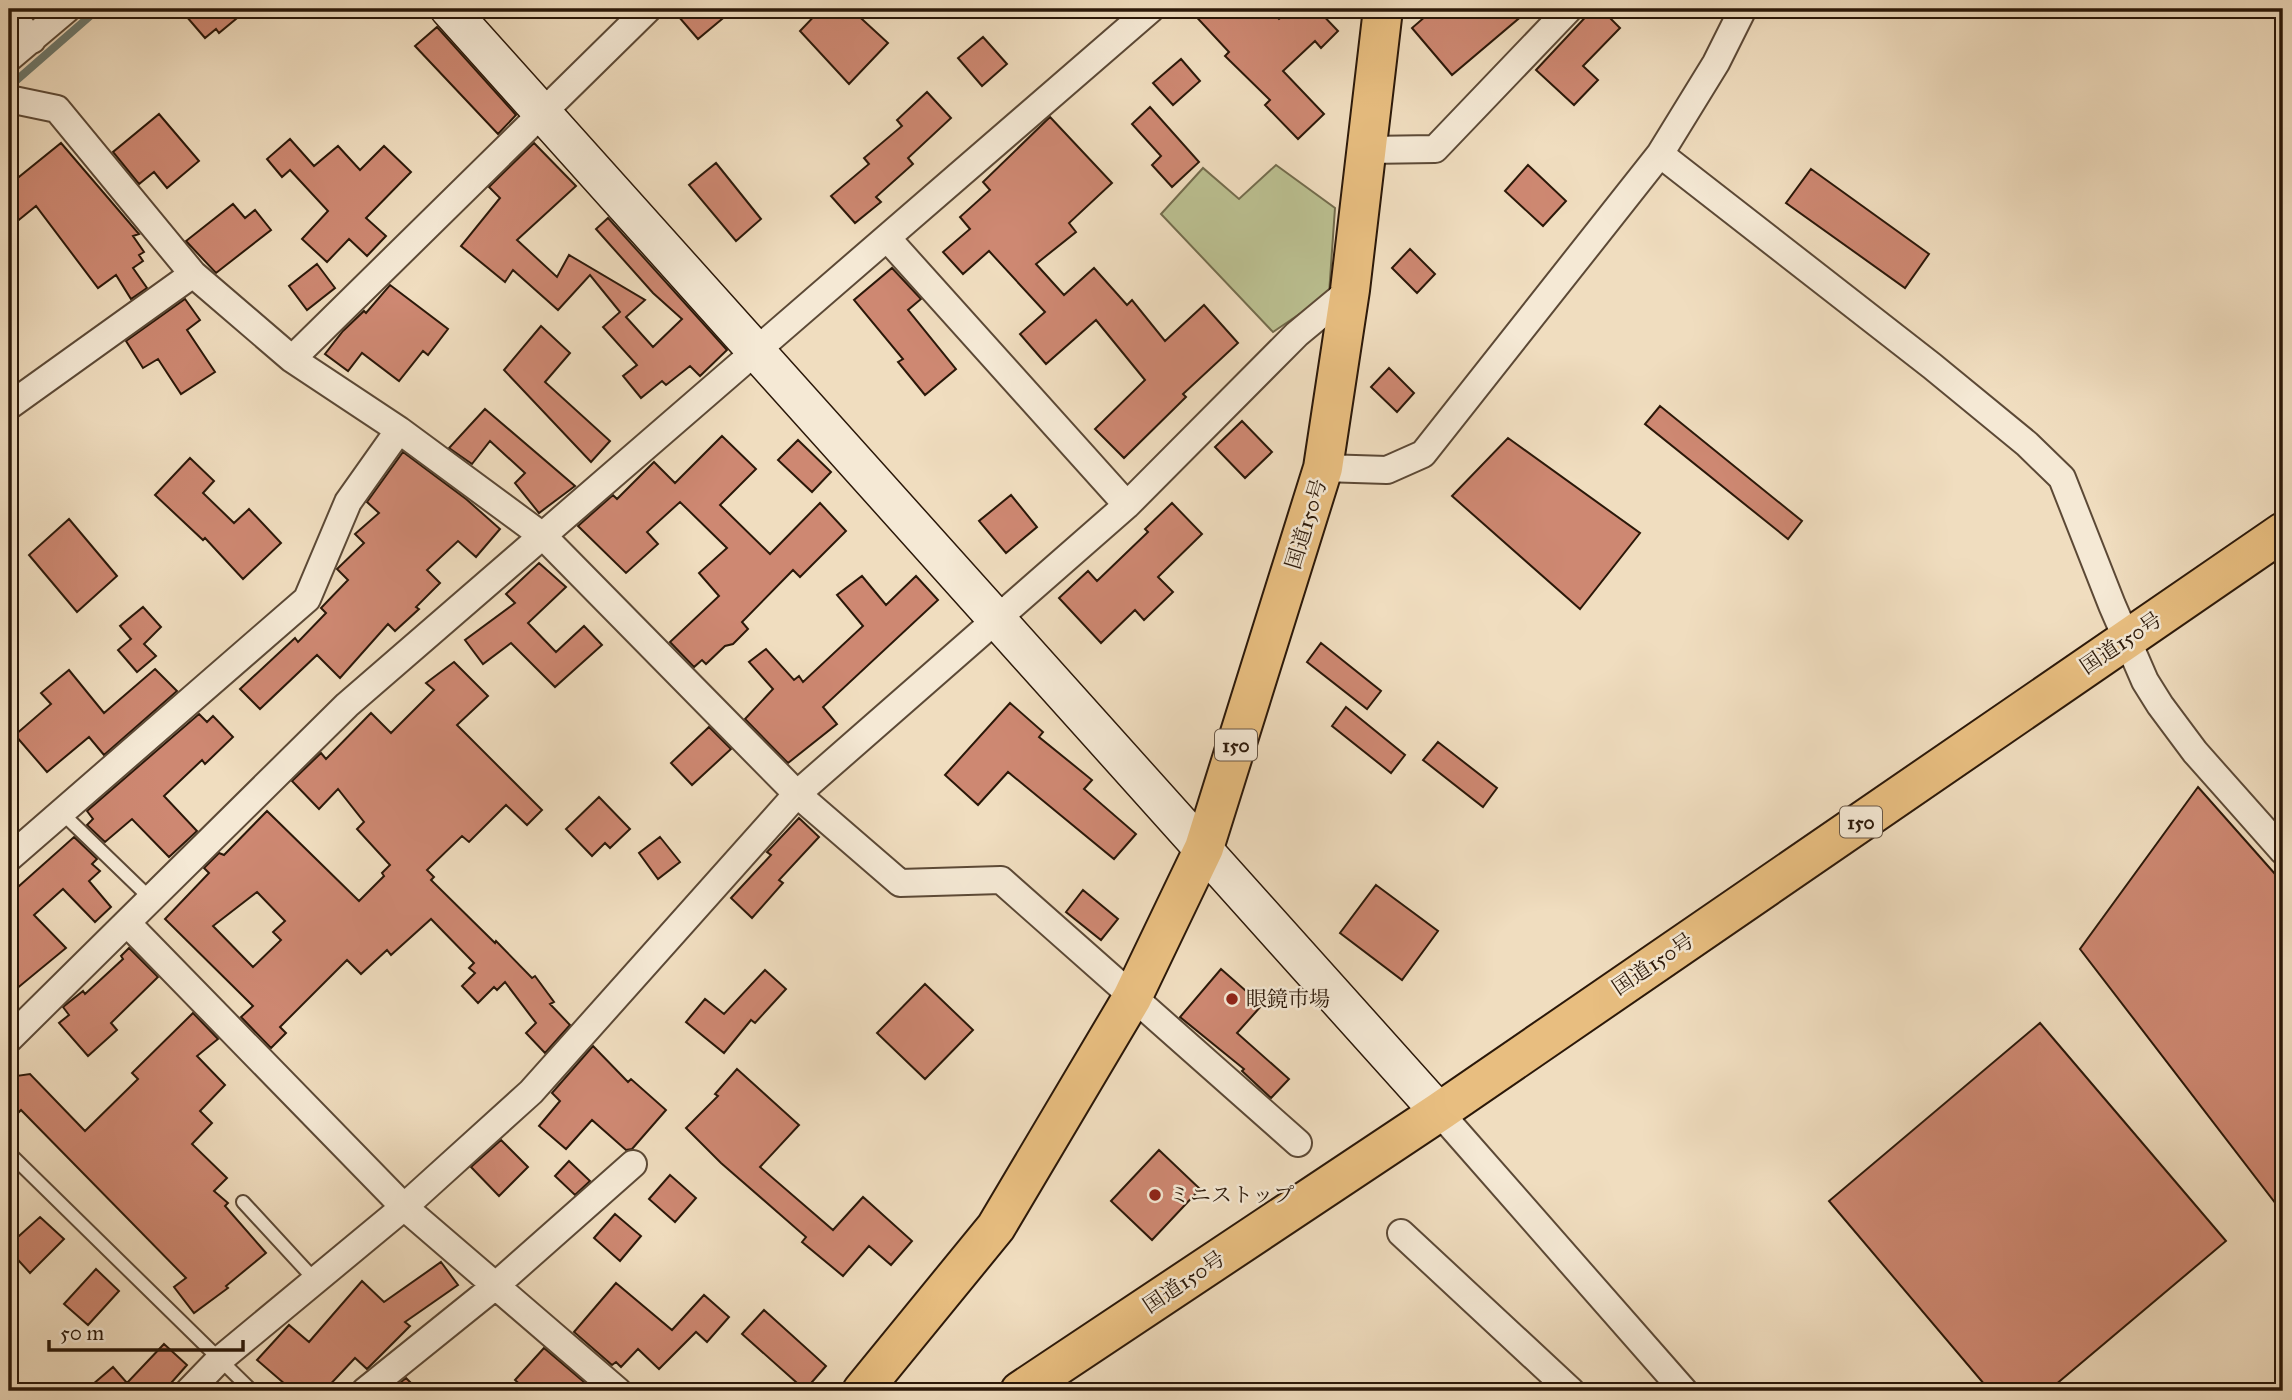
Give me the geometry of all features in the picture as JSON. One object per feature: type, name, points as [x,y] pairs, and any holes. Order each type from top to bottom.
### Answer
[{"type":"highway","name":"国道150号","points":[[862,1391],[996,1227],[1132,998],[1204,848],[1323,468],[1350,290],[1383,9]]},
{"type":"highway","name":"国道150号","points":[[1020,1391],[1439,1112],[2283,532]]},
{"type":"street","points":[[9,58],[67,9]]},
{"type":"street","points":[[449,9],[1204,848],[1684,1391]]},
{"type":"street","points":[[292,359],[648,9]]},
{"type":"street","points":[[9,1039],[347,705],[1151,9]]},
{"type":"street","points":[[1367,150],[1435,149],[1569,9]]},
{"type":"street","points":[[1323,468],[1387,470],[1423,454],[1660,154],[1716,62],[1743,9]]},
{"type":"street","points":[[9,12],[32,40]]},
{"type":"street","points":[[9,99],[57,109],[193,274],[292,359],[399,430],[544,537],[797,793],[900,883],[1001,880],[1298,1143]]},
{"type":"street","points":[[1660,154],[1932,366],[2027,444],[2062,478],[2145,681],[2195,752],[2283,852]]},
{"type":"street","points":[[887,238],[1127,505]]},
{"type":"street","points":[[9,406],[193,274]]},
{"type":"street","points":[[189,1391],[220,1360],[404,1207],[531,1092],[797,793],[1127,505],[1297,334],[1350,290]]},
{"type":"street","points":[[9,858],[307,599],[348,502],[399,430]]},
{"type":"street","points":[[127,923],[404,1207],[618,1391]]},
{"type":"street","points":[[365,1391],[494,1287],[633,1164]]},
{"type":"street","points":[[1401,1233],[1571,1391]]},
{"type":"lane","points":[[62,813],[151,900]]},
{"type":"lane","points":[[9,1153],[252,1391]]},
{"type":"lane","points":[[243,1202],[316,1280]]},
{"type":"green space","points":[[1276,165],[1335,208],[1329,294],[1273,332],[1161,214],[1203,168],[1239,199]]},
{"type":"building","points":[[180,9],[248,9],[219,33],[216,29],[205,38]]},
{"type":"building","points":[[672,9],[734,9],[698,39]]},
{"type":"building","points":[[821,9],[851,9],[888,43],[849,84],[800,31]]},
{"type":"building","points":[[1189,9],[1269,9],[1279,19],[1291,9],[1317,9],[1338,31],[1321,48],[1315,41],[1283,71],[1324,114],[1298,139],[1265,105],[1270,100],[1225,56],[1229,52]]},
{"type":"building","points":[[1434,9],[1530,9],[1452,75],[1412,28]]},
{"type":"building","points":[[1593,9],[1601,9],[1620,28],[1583,66],[1598,80],[1574,105],[1536,70]]},
{"type":"building","points":[[437,27],[516,115],[498,134],[415,46]]},
{"type":"building","points":[[983,37],[1007,64],[982,86],[958,58]]},
{"type":"building","points":[[1181,59],[1200,81],[1173,105],[1153,83]]},
{"type":"building","points":[[927,92],[951,118],[908,158],[913,164],[876,197],[881,202],[855,223],[831,196],[869,164],[864,158],[902,126],[897,120]]},
{"type":"building","points":[[1150,107],[1199,162],[1172,187],[1152,165],[1161,156],[1132,124]]},
{"type":"building","points":[[159,114],[199,161],[167,188],[154,172],[139,184],[113,152]]},
{"type":"building","points":[[1050,117],[1112,183],[1069,223],[1076,232],[1036,264],[1064,295],[1094,268],[1127,305],[1132,300],[1165,341],[1204,305],[1238,343],[1183,394],[1186,397],[1124,458],[1095,429],[1145,380],[1096,320],[1046,364],[1020,334],[1045,312],[989,251],[963,274],[943,252],[970,229],[960,217],[990,190],[983,182]]},
{"type":"building","points":[[290,139],[314,166],[338,146],[360,170],[384,146],[411,172],[366,218],[386,236],[367,256],[349,239],[327,262],[302,239],[328,211],[290,170],[282,177],[267,159]]},
{"type":"building","points":[[61,143],[139,234],[133,236],[144,252],[139,255],[143,261],[133,268],[147,288],[131,299],[116,275],[98,288],[36,206],[9,228],[9,185]]},
{"type":"building","points":[[534,143],[576,186],[517,240],[557,277],[569,255],[645,300],[626,317],[653,347],[682,319],[653,293],[596,229],[608,218],[727,350],[700,376],[690,366],[666,385],[662,381],[641,398],[623,376],[637,365],[603,327],[620,312],[590,275],[558,310],[513,270],[505,282],[461,246],[500,198],[489,187]]},
{"type":"building","points":[[716,163],[761,219],[736,241],[689,185]]},
{"type":"building","points":[[1528,165],[1566,201],[1543,226],[1505,191]]},
{"type":"building","points":[[1811,169],[1929,254],[1905,288],[1786,203]]},
{"type":"building","points":[[233,204],[245,218],[255,210],[271,230],[216,273],[186,241]]},
{"type":"building","points":[[1410,249],[1435,274],[1417,293],[1392,268]]},
{"type":"building","points":[[317,264],[335,288],[307,310],[289,286]]},
{"type":"building","points":[[892,268],[921,299],[908,310],[956,369],[925,395],[898,362],[903,359],[854,300]]},
{"type":"building","points":[[390,285],[448,329],[428,355],[423,351],[399,381],[362,353],[348,371],[325,354],[343,331],[364,311],[366,313]]},
{"type":"building","points":[[185,299],[200,320],[187,330],[215,372],[181,394],[158,359],[143,368],[126,341]]},
{"type":"building","points":[[541,326],[570,353],[545,382],[610,441],[591,462],[504,370]]},
{"type":"building","points":[[1389,368],[1414,393],[1397,412],[1371,387]]},
{"type":"building","points":[[1660,406],[1802,521],[1788,539],[1645,424]]},
{"type":"building","points":[[485,409],[575,486],[539,513],[515,483],[525,473],[490,441],[472,464],[449,448]]},
{"type":"building","points":[[1242,421],[1272,452],[1245,478],[1215,447]]},
{"type":"building","points":[[722,436],[756,469],[720,505],[770,554],[820,503],[846,531],[800,577],[793,570],[742,622],[748,629],[733,644],[725,646],[706,664],[702,660],[694,667],[670,642],[719,596],[699,573],[727,548],[680,502],[647,532],[658,544],[626,573],[578,526],[613,495],[617,499],[654,462],[675,483]]},
{"type":"building","points":[[1508,438],[1640,533],[1580,609],[1452,496]]},
{"type":"building","points":[[798,440],[831,472],[812,492],[778,460]]},
{"type":"building","points":[[403,452],[466,499],[500,529],[476,557],[458,541],[427,570],[440,583],[416,607],[419,609],[395,631],[388,624],[340,678],[317,655],[260,709],[240,689],[295,638],[298,642],[326,613],[321,608],[348,580],[337,569],[364,543],[355,534],[379,513],[367,502]]},
{"type":"building","points":[[190,458],[214,481],[203,493],[234,523],[249,509],[281,543],[243,579],[205,538],[203,540],[155,495]]},
{"type":"building","points":[[1011,495],[1037,527],[1006,553],[979,521]]},
{"type":"building","points":[[1172,503],[1202,534],[1158,577],[1173,592],[1144,620],[1135,610],[1101,643],[1059,598],[1088,571],[1097,581],[1148,532],[1145,529]]},
{"type":"building","points":[[69,519],[117,576],[77,612],[29,555]]},
{"type":"building","points":[[539,563],[566,587],[528,623],[556,652],[584,626],[602,645],[555,687],[511,643],[483,664],[465,640],[515,603],[506,594]]},
{"type":"building","points":[[862,576],[886,605],[916,576],[938,600],[823,707],[837,724],[788,763],[745,719],[773,689],[749,662],[766,649],[794,680],[799,676],[803,682],[863,626],[837,595]]},
{"type":"building","points":[[143,607],[161,627],[144,644],[156,656],[137,672],[118,650],[131,639],[120,626]]},
{"type":"building","points":[[1321,643],[1381,691],[1367,709],[1307,662]]},
{"type":"building","points":[[454,662],[488,696],[457,725],[542,810],[527,825],[506,805],[469,842],[462,836],[427,870],[434,877],[431,880],[532,978],[535,976],[554,1002],[550,1004],[570,1025],[545,1053],[526,1033],[536,1023],[505,982],[497,990],[494,987],[478,1003],[462,986],[475,973],[469,968],[474,963],[431,919],[391,955],[387,950],[361,974],[347,960],[280,1027],[286,1033],[271,1048],[241,1017],[253,1006],[165,919],[209,873],[204,868],[219,853],[224,855],[267,811],[359,901],[384,876],[382,873],[390,865],[357,829],[364,822],[338,789],[319,809],[292,781],[321,753],[326,759],[371,713],[391,733],[434,690],[426,683]],"holes":[[[257,892],[285,921],[273,932],[281,940],[253,967],[213,926]]]},
{"type":"building","points":[[155,669],[177,691],[104,755],[89,737],[47,772],[15,735],[51,704],[41,693],[69,670],[104,713]]},
{"type":"building","points":[[1010,703],[1043,732],[1039,737],[1092,780],[1084,789],[1136,834],[1114,859],[1008,772],[978,805],[945,775]]},
{"type":"building","points":[[1346,707],[1405,755],[1391,773],[1332,726]]},
{"type":"building","points":[[199,714],[207,722],[213,716],[233,737],[205,764],[202,760],[164,796],[197,831],[169,857],[132,819],[105,842],[87,825],[93,819],[87,811]]},
{"type":"building","points":[[709,727],[731,749],[692,785],[671,763]]},
{"type":"building","points":[[1438,742],[1497,788],[1483,807],[1423,760]]},
{"type":"building","points":[[2198,787],[2283,883],[2283,1213],[2080,949]]},
{"type":"building","points":[[599,797],[630,829],[610,848],[605,843],[592,856],[566,829]]},
{"type":"building","points":[[799,818],[819,837],[779,880],[783,883],[752,918],[731,898],[771,855],[767,852]]},
{"type":"building","points":[[74,837],[97,859],[92,864],[100,871],[89,881],[111,907],[95,922],[63,889],[34,915],[66,948],[9,995],[9,895]]},
{"type":"building","points":[[660,837],[680,862],[658,879],[639,853]]},
{"type":"building","points":[[1376,885],[1438,931],[1402,980],[1340,933]]},
{"type":"building","points":[[1083,890],[1118,919],[1101,940],[1066,912]]},
{"type":"building","points":[[129,948],[158,977],[111,1023],[117,1030],[88,1056],[59,1023],[69,1015],[63,1007],[83,991],[85,994],[123,959],[121,956]]},
{"type":"building","points":[[1221,969],[1262,1005],[1237,1033],[1289,1079],[1271,1098],[1242,1071],[1244,1069],[1180,1017]]},
{"type":"building","points":[[765,970],[786,989],[755,1023],[751,1020],[724,1053],[686,1022],[705,999],[724,1014]]},
{"type":"building","points":[[925,984],[973,1030],[925,1079],[877,1033]]},
{"type":"building","points":[[193,1013],[218,1039],[197,1056],[225,1085],[200,1111],[212,1123],[192,1144],[227,1178],[214,1191],[228,1203],[225,1206],[266,1253],[226,1286],[228,1288],[194,1313],[174,1287],[186,1278],[21,1110],[9,1122],[9,1077],[30,1074],[85,1131],[138,1079],[132,1073]]},
{"type":"building","points":[[2040,1023],[2226,1241],[2048,1391],[1990,1391],[1829,1201]]},
{"type":"building","points":[[593,1046],[628,1082],[631,1079],[666,1110],[632,1149],[626,1150],[592,1120],[566,1149],[539,1126],[560,1101],[552,1093]]},
{"type":"building","points":[[737,1069],[799,1125],[760,1167],[833,1230],[863,1197],[912,1241],[891,1265],[869,1246],[843,1276],[802,1242],[806,1237],[721,1163],[686,1128],[718,1096],[715,1094]]},
{"type":"building","points":[[501,1140],[528,1167],[499,1196],[471,1167]]},
{"type":"building","name":"ミニストップ","points":[[1159,1150],[1200,1189],[1152,1240],[1111,1201]]},
{"type":"building","points":[[569,1161],[590,1181],[575,1195],[555,1176]]},
{"type":"building","points":[[670,1175],[696,1198],[675,1222],[649,1199]]},
{"type":"building","points":[[615,1214],[641,1236],[620,1261],[594,1238]]},
{"type":"building","points":[[40,1217],[64,1239],[30,1273],[9,1250],[9,1245]]},
{"type":"building","points":[[441,1262],[458,1285],[405,1322],[410,1326],[367,1369],[355,1358],[324,1391],[293,1391],[257,1360],[289,1325],[309,1342],[362,1281],[384,1302]]},
{"type":"building","points":[[96,1269],[119,1291],[88,1325],[64,1304]]},
{"type":"building","points":[[616,1283],[672,1330],[704,1295],[729,1317],[707,1342],[696,1332],[659,1369],[638,1349],[621,1367],[616,1362],[612,1365],[574,1332]]},
{"type":"building","points":[[764,1310],[826,1366],[805,1390],[742,1334]]},
{"type":"building","points":[[164,1344],[187,1365],[164,1391],[85,1391],[113,1367],[127,1383]]},
{"type":"building","points":[[544,1348],[591,1388],[588,1391],[527,1391],[515,1380]]},
{"type":"building","points":[[406,1378],[419,1391],[390,1391]]},
{"type":"waterway","points":[[11,85],[98,9]]},
{"type":"place","name":"眼鏡市場","points":[[1232,999]]},
{"type":"place","name":"ミニストップ","points":[[1155,1195]]}]
